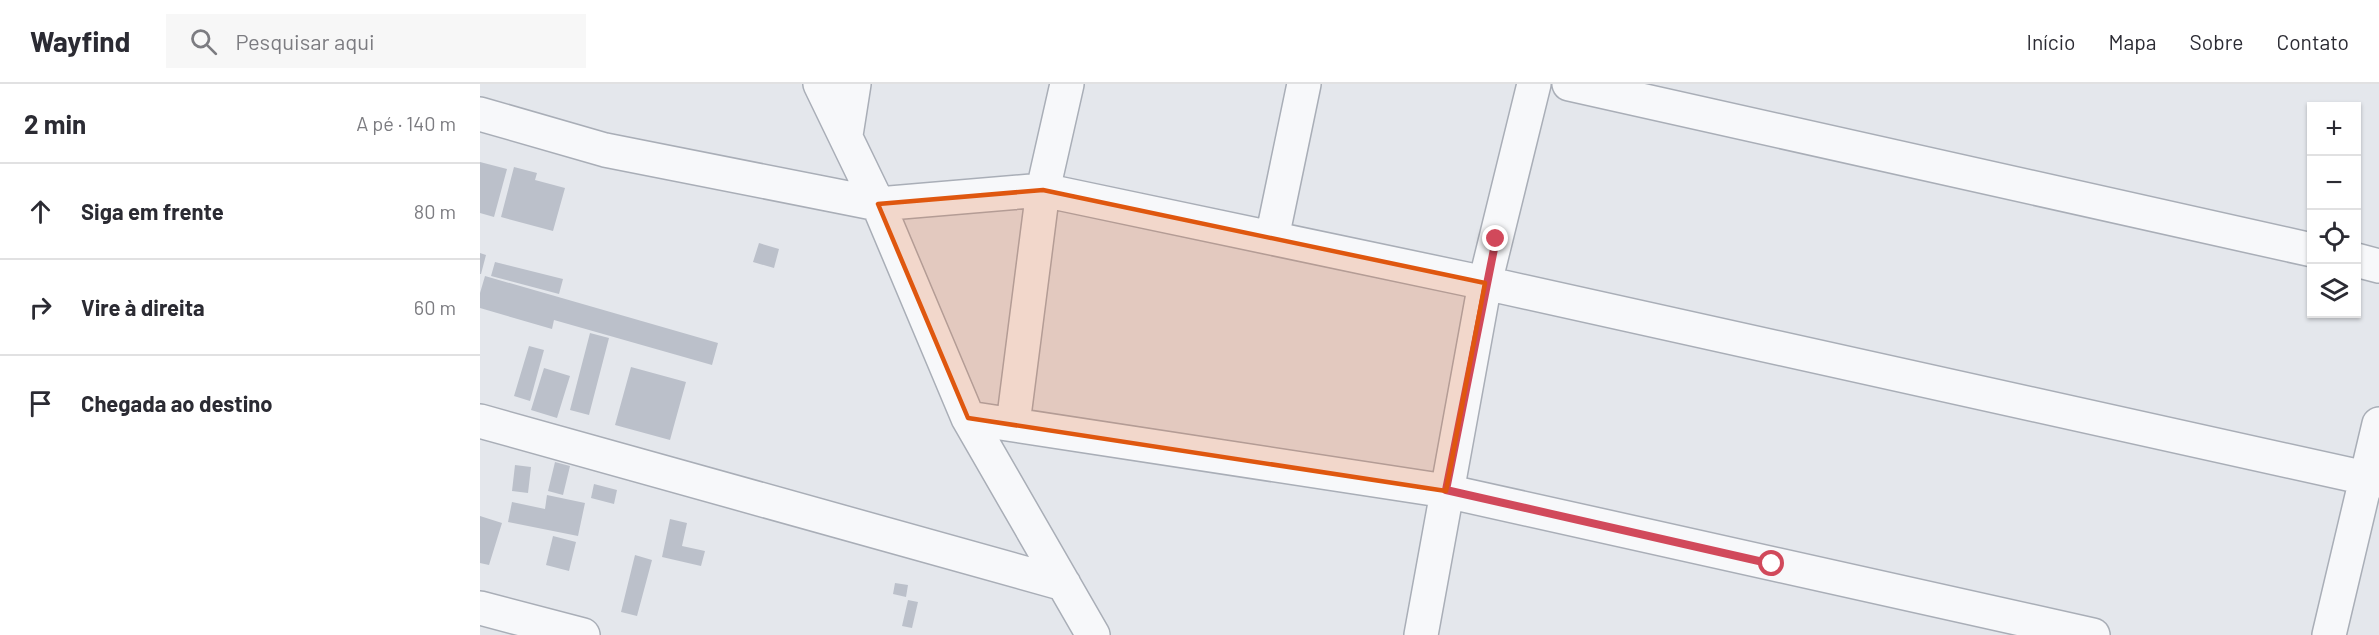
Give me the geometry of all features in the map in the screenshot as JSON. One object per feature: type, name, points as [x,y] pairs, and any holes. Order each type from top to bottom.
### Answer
[{"type":"street","points":[[820,84],[878,204],[968,418],[1093,635]]},
{"type":"street","points":[[846,135],[854,84]]},
{"type":"street","points":[[1013,424],[1043,190],[1067,84]]},
{"type":"street","points":[[1272,238],[1304,84]]},
{"type":"street","points":[[1421,635],[1485,283],[1534,84]]},
{"type":"street","points":[[1569,84],[2307,249]]},
{"type":"street","points":[[480,114],[605,150],[878,204],[1043,190],[1485,283],[2373,480]]},
{"type":"street","points":[[2361,262],[2379,266]]},
{"type":"street","points":[[968,418],[1446,490],[2093,635]]},
{"type":"street","points":[[480,421],[1064,584]]},
{"type":"street","points":[[2330,635],[2373,480],[2379,424]]},
{"type":"street","points":[[480,609],[526,628],[583,635]]},
{"type":"highlighted area","points":[[1043,190],[1485,283],[1446,491],[968,418],[878,204]]},
{"type":"building","points":[[480,162],[507,169],[494,217],[480,213]]},
{"type":"building","points":[[514,167],[537,173],[535,180],[565,188],[553,231],[501,217]]},
{"type":"building","points":[[759,243],[779,249],[774,268],[753,262]]},
{"type":"building","points":[[480,253],[486,255],[481,274],[480,274]]},
{"type":"building","points":[[495,262],[563,279],[559,294],[491,276]]},
{"type":"building","points":[[485,276],[718,343],[712,365],[554,320],[552,329],[480,308],[480,293]]},
{"type":"building","points":[[590,333],[609,338],[589,415],[570,410]]},
{"type":"building","points":[[529,346],[544,350],[530,401],[514,396]]},
{"type":"building","points":[[631,367],[686,382],[670,440],[615,425]]},
{"type":"building","points":[[544,368],[570,376],[557,418],[531,410]]},
{"type":"building","points":[[555,462],[570,466],[563,495],[548,491]]},
{"type":"building","points":[[515,465],[531,467],[528,493],[512,491]]},
{"type":"building","points":[[594,484],[617,490],[614,504],[591,498]]},
{"type":"building","points":[[547,495],[585,503],[578,536],[508,522],[512,502],[545,509]]},
{"type":"building","points":[[480,516],[502,523],[489,565],[480,563]]},
{"type":"building","points":[[670,519],[687,523],[682,546],[705,551],[701,566],[662,557]]},
{"type":"building","points":[[553,536],[576,542],[569,571],[546,565]]},
{"type":"building","points":[[635,555],[652,560],[637,616],[621,612]]},
{"type":"building","points":[[895,583],[908,585],[906,597],[893,594]]},
{"type":"building","points":[[908,600],[918,602],[912,628],[902,626]]},
{"type":"route","points":[[1496,239],[1485,283],[1446,490],[1772,564]]}]
